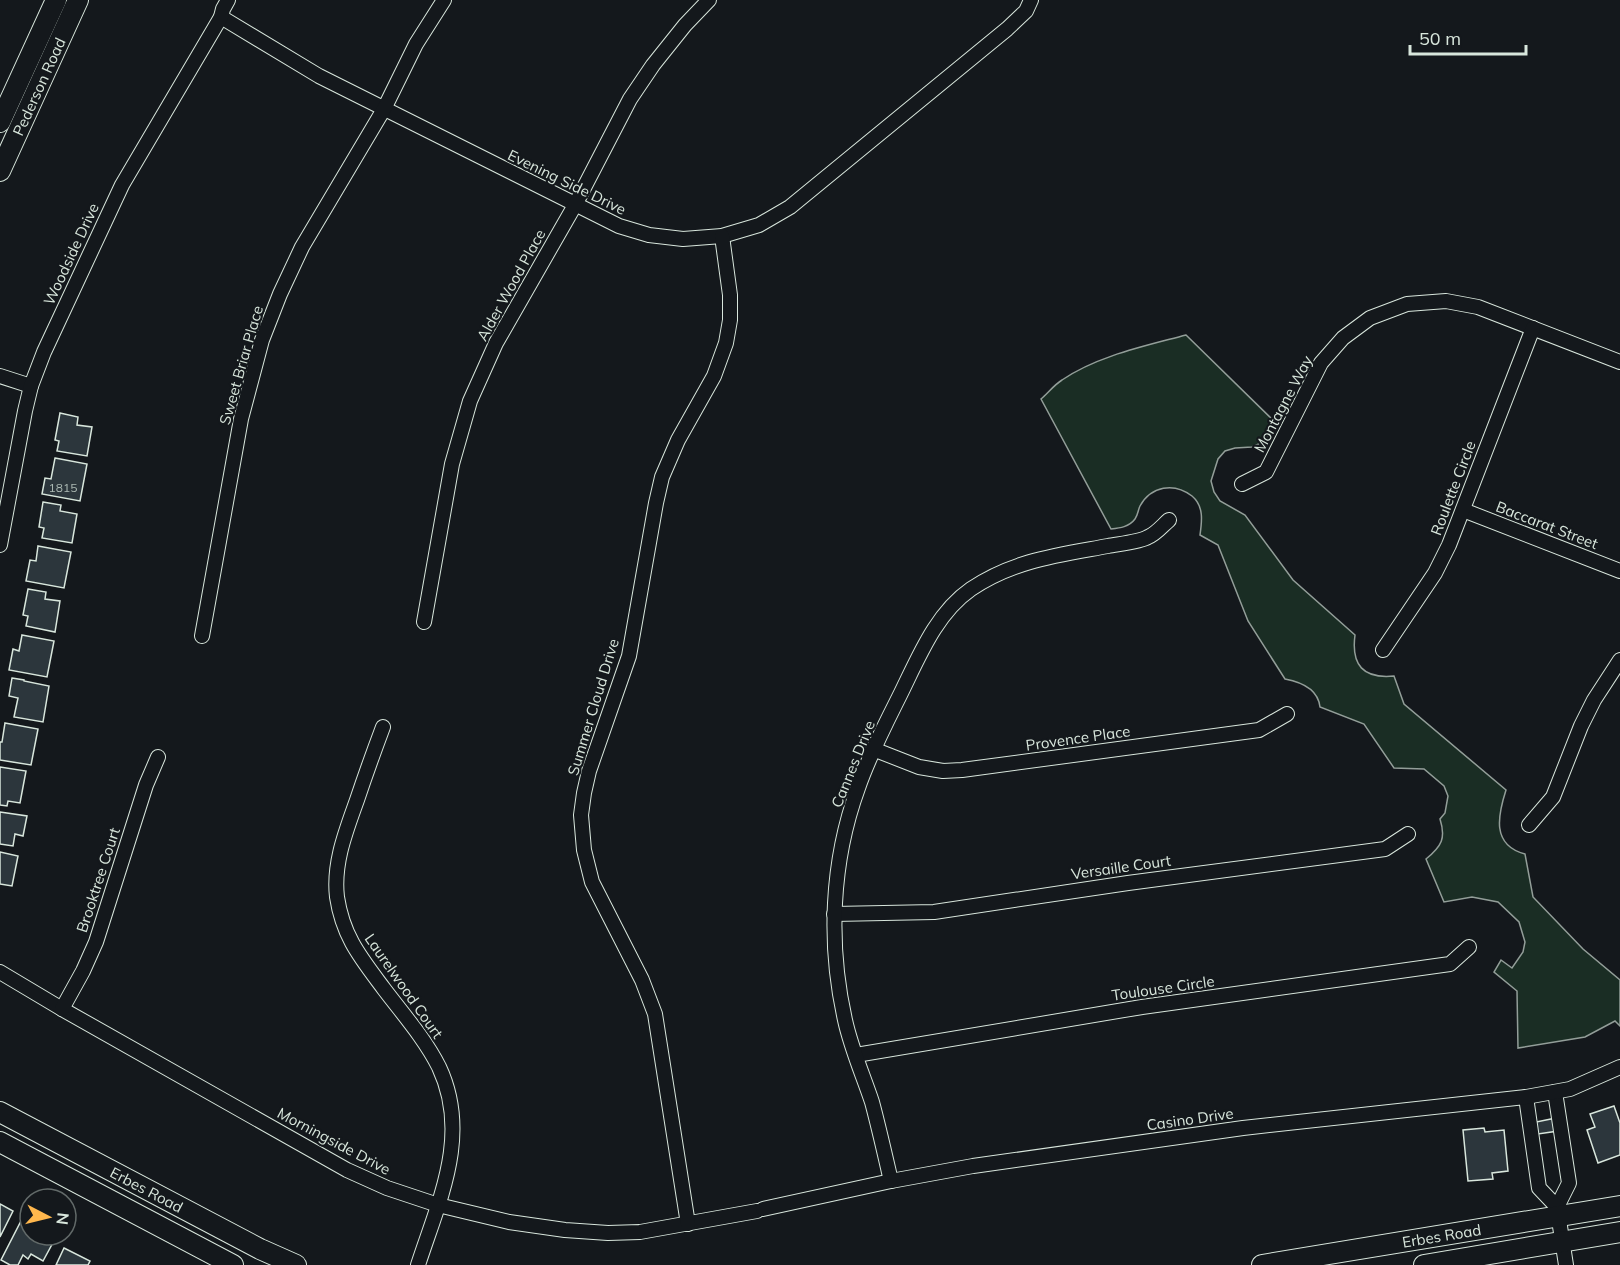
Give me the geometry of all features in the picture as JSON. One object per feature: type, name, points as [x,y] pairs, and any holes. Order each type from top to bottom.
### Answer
[{"type":"main road","name":"Pederson Road","points":[[0,122],[56,0]]},
{"type":"main road","name":"Pederson Road","points":[[0,171],[78,0]]},
{"type":"main road","name":"Erbes Road","points":[[0,1112],[260,1249],[296,1265]]},
{"type":"main road","name":"Erbes Road","points":[[0,1142],[233,1265]]},
{"type":"main road","name":"Erbes Road","points":[[1262,1265],[1558,1212],[1620,1206]]},
{"type":"main road","name":"Erbes Road","points":[[1425,1265],[1620,1232]]},
{"type":"street","name":"Woodside Drive","points":[[0,545],[25,411],[31,386],[44,352],[122,185],[221,17],[228,0]]},
{"type":"street","name":"Sweet Briar Place","points":[[202,636],[241,419],[262,340],[302,247],[384,109],[416,44],[444,0]]},
{"type":"street","name":"Alder Wood Place","points":[[424,622],[452,464],[470,400],[496,343],[575,205],[630,99],[678,33],[709,0]]},
{"type":"street","name":"Evening Side Drive","points":[[221,17],[320,76],[575,205],[619,226],[648,235],[683,239],[722,236],[759,225],[790,207],[1007,29],[1026,11],[1031,0]]},
{"type":"street","name":"Summer Cloud Drive","points":[[688,1224],[655,1014],[642,980],[592,882],[584,850],[581,815],[589,771],[629,656],[662,477],[678,440],[714,376],[726,343],[730,320],[730,295],[722,236]]},
{"type":"street","name":"Montagne Way","points":[[1242,484],[1266,472],[1321,363],[1343,338],[1370,318],[1407,304],[1446,301],[1479,307],[1620,362]]},
{"type":"street","name":"Roulette Circle","points":[[1383,650],[1435,573],[1449,545],[1533,328]]},
{"type":"street","points":[[0,376],[31,386]]},
{"type":"street","name":"Baccarat Street","points":[[1463,510],[1620,571]]},
{"type":"street","name":"Cannes Drive","points":[[891,1181],[872,1103],[846,1023],[835,951],[834,914],[838,870],[846,827],[857,789],[873,749],[932,632],[969,590],[998,573],[1029,561],[1148,538],[1169,520]]},
{"type":"street","points":[[1529,825],[1553,797],[1581,726],[1594,700],[1620,660]]},
{"type":"street","name":"Provence Place","points":[[873,749],[919,767],[943,771],[962,770],[1259,730],[1287,714]]},
{"type":"street","name":"Laurelwood Court","points":[[382,727],[341,844],[337,870],[337,896],[345,928],[356,951],[426,1046],[438,1066],[446,1085],[452,1112],[453,1143],[449,1167],[418,1265]]},
{"type":"street","name":"Brooktree Court","points":[[62,1009],[96,942],[146,785],[158,757]]},
{"type":"street","name":"Versaille Court","points":[[834,914],[934,912],[1128,883],[1385,849],[1408,834]]},
{"type":"street","name":"Toulouse Circle","points":[[856,1055],[1142,1007],[1450,964],[1469,947]]},
{"type":"street","name":"Morningside Drive","points":[[0,972],[347,1170],[387,1188],[438,1204],[509,1222],[608,1233],[639,1232],[760,1210]]},
{"type":"street","name":"Casino Drive","points":[[760,1210],[891,1181],[973,1166],[1243,1128],[1526,1097],[1570,1089],[1620,1067]]},
{"type":"street","points":[[1556,1092],[1569,1183],[1558,1212],[1566,1265]]},
{"type":"street","points":[[1526,1097],[1539,1188],[1558,1212]]},
{"type":"green space","points":[[1186,335],[1276,423],[1261,443],[1252,447],[1225,451],[1218,459],[1211,481],[1214,492],[1220,501],[1245,515],[1293,580],[1355,635],[1355,654],[1361,668],[1374,675],[1394,676],[1404,704],[1506,790],[1500,819],[1502,836],[1514,850],[1525,854],[1533,897],[1583,949],[1620,980],[1620,1026],[1615,1021],[1585,1037],[1518,1048],[1517,991],[1494,972],[1501,960],[1512,968],[1523,952],[1525,942],[1519,922],[1498,902],[1472,897],[1444,902],[1426,859],[1439,846],[1442,837],[1440,819],[1445,813],[1448,796],[1444,786],[1424,769],[1394,768],[1364,724],[1320,707],[1316,695],[1308,687],[1285,679],[1248,621],[1218,545],[1200,535],[1202,519],[1199,504],[1192,496],[1178,489],[1157,490],[1145,499],[1133,522],[1124,527],[1111,529],[1041,399],[1059,382],[1090,364]]},
{"type":"building","points":[[60,413],[78,417],[77,425],[92,427],[87,456],[57,451],[59,441],[55,440]]},
{"type":"building","points":[[55,458],[87,464],[80,501],[42,494],[45,478],[51,479]]},
{"type":"building","points":[[43,502],[61,505],[60,511],[77,514],[72,543],[42,538],[44,528],[39,527]]},
{"type":"building","points":[[38,546],[71,552],[64,588],[26,581],[30,560],[36,561]]},
{"type":"building","points":[[28,589],[46,592],[45,599],[60,601],[55,632],[26,626],[28,616],[23,615]]},
{"type":"building","points":[[22,635],[54,641],[47,677],[9,670],[13,649],[19,651]]},
{"type":"building","points":[[12,678],[49,686],[43,722],[14,717],[18,698],[9,696]]},
{"type":"building","points":[[5,723],[38,729],[31,765],[0,760],[0,742],[2,742]]},
{"type":"building","points":[[0,767],[26,771],[20,803],[8,801],[7,806],[0,805]]},
{"type":"building","points":[[0,812],[27,816],[23,836],[15,834],[13,846],[0,844]]},
{"type":"building","points":[[0,852],[18,856],[12,886],[0,884]]},
{"type":"building","points":[[1614,1106],[1620,1123],[1620,1155],[1598,1163],[1587,1130],[1595,1127],[1590,1114]]},
{"type":"building","points":[[1556,1118],[1558,1131],[1538,1134],[1536,1122]]},
{"type":"building","points":[[1484,1128],[1485,1132],[1504,1130],[1508,1171],[1492,1173],[1493,1179],[1468,1181],[1463,1130]]},
{"type":"building","points":[[0,1204],[13,1211],[0,1237]]},
{"type":"building","points":[[18,1227],[18,1247],[51,1247],[43,1261],[31,1254],[28,1259],[23,1255],[18,1265],[10,1265],[1,1260]]},
{"type":"building","points":[[64,1248],[90,1261],[88,1265],[56,1265]]}]
